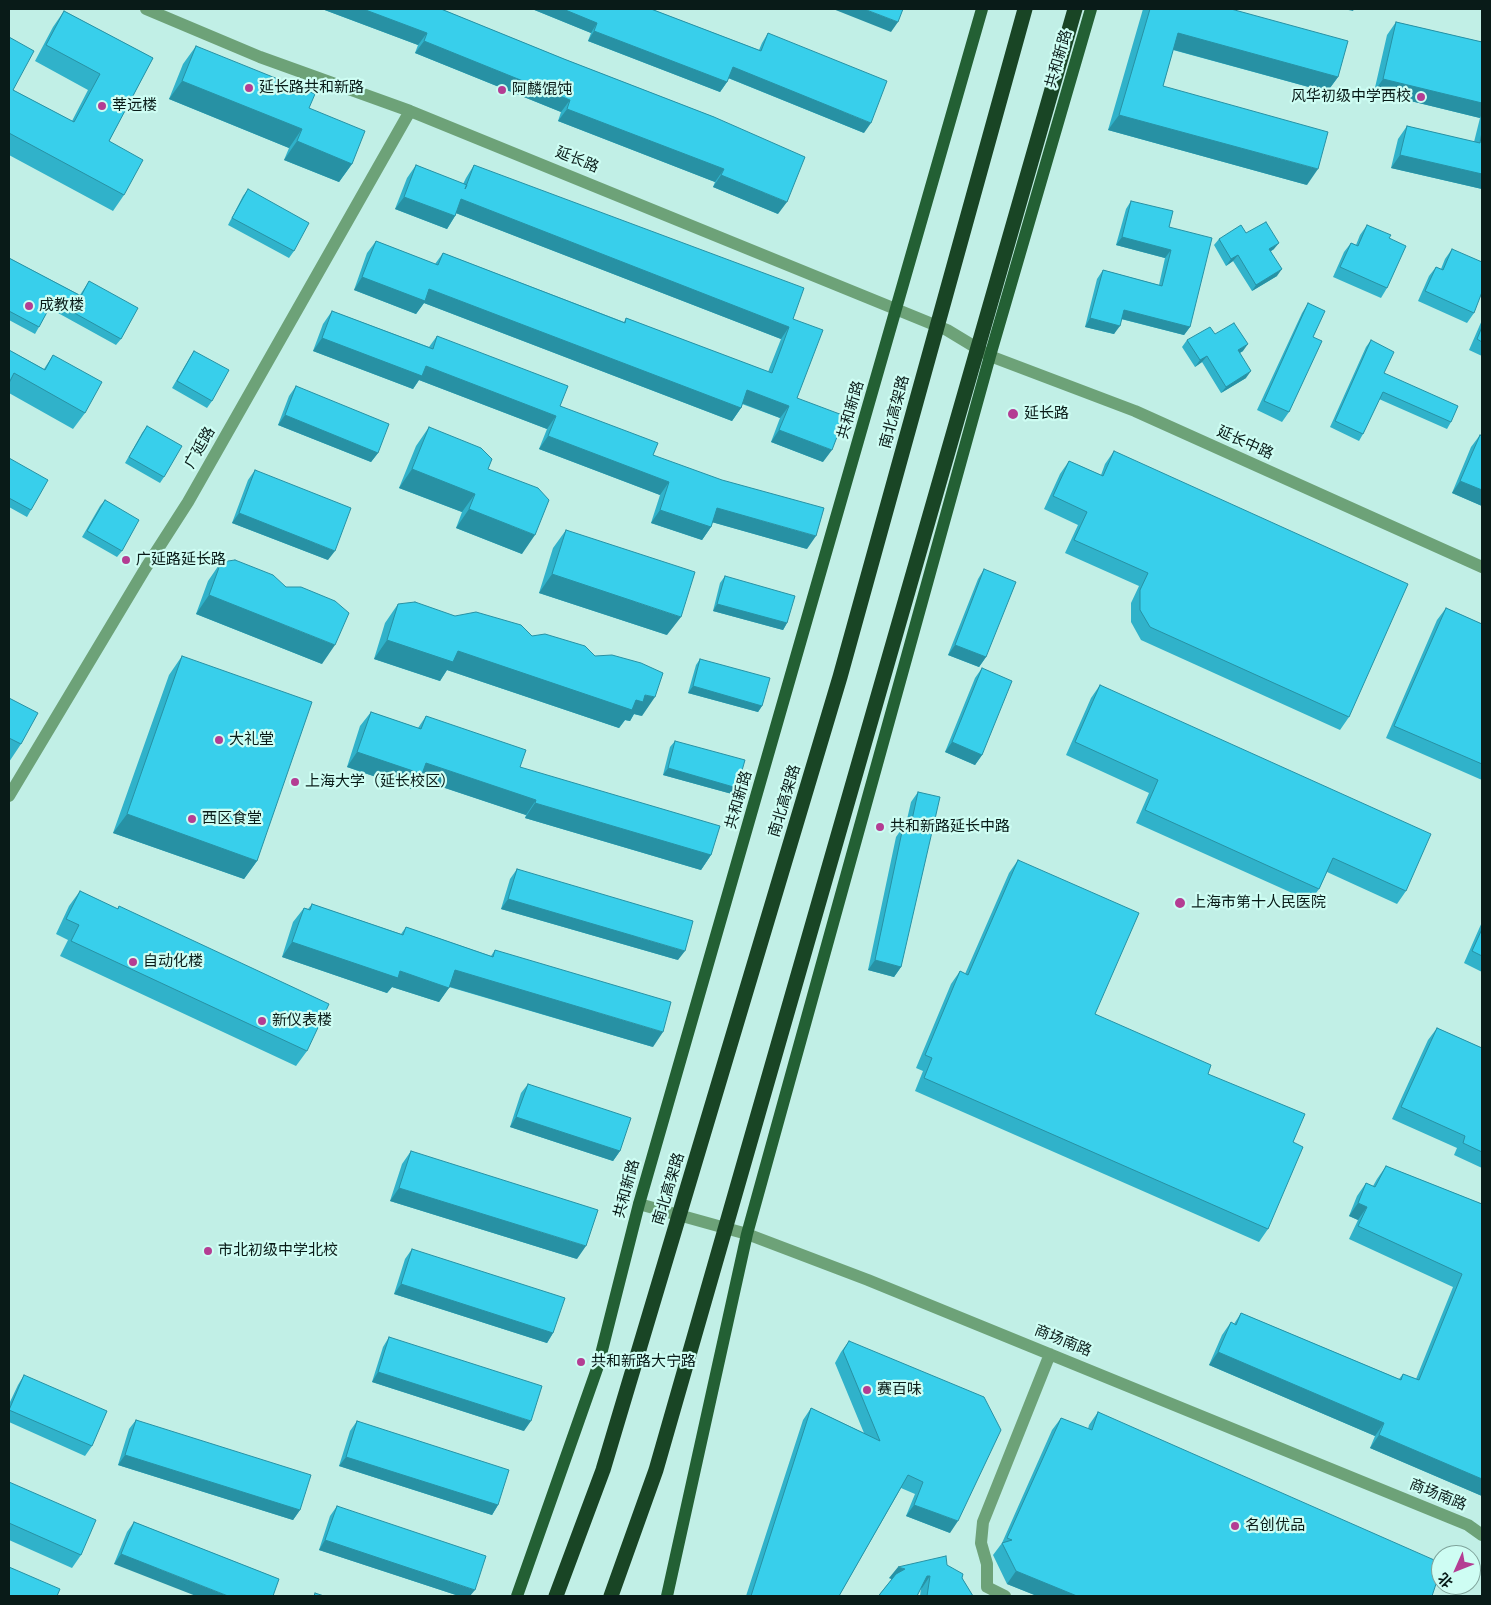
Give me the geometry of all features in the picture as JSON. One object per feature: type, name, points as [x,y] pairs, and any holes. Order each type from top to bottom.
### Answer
[{"type":"highway","name":"南北高架路","points":[[556,1596],[603,1470],[840,677],[1024,9]]},
{"type":"highway","points":[[611,1596],[656,1470],[1075,9]]},
{"type":"main road","name":"共和新路","points":[[518,1596],[598,1366],[639,1204],[982,9]]},
{"type":"main road","name":"共和新路","points":[[667,1596],[747,1234],[990,356],[1091,9]]},
{"type":"street","name":"延长路","points":[[146,9],[260,57],[410,111],[686,222],[947,330],[990,356]]},
{"type":"street","name":"广延路","points":[[9,796],[145,569],[188,502],[410,111]]},
{"type":"street","name":"延长中路","points":[[990,356],[1135,411],[1482,567]]},
{"type":"street","name":"商场南路","points":[[639,1204],[747,1234],[868,1280],[1468,1525],[1482,1535]]},
{"type":"street","points":[[1005,1596],[986,1587],[988,1564],[980,1543],[984,1522],[1050,1354]]},
{"type":"building","points":[[363,9],[441,9],[714,117],[805,157],[787,202],[721,175],[724,169],[567,109],[570,100],[424,41],[427,33]]},
{"type":"building","points":[[563,9],[651,9],[761,51],[768,33],[887,81],[871,123],[733,67],[727,82],[594,31],[597,23]]},
{"type":"building","points":[[864,9],[903,9],[898,22]]},
{"type":"building","points":[[1150,9],[1231,9],[1348,41],[1338,77],[1178,33],[1163,86],[1328,132],[1318,169],[1119,115]]},
{"type":"building","points":[[64,11],[153,58],[109,141],[143,160],[124,195],[9,133],[9,37],[34,51],[13,90],[74,122],[100,74],[46,45]]},
{"type":"building","points":[[1396,22],[1482,42],[1482,103],[1383,79]]},
{"type":"building","points":[[196,46],[315,94],[309,108],[365,131],[352,164],[297,141],[302,129],[182,81]]},
{"type":"building","points":[[1407,126],[1480,143],[1482,132],[1482,174],[1400,155]]},
{"type":"building","points":[[416,165],[467,185],[474,165],[804,288],[793,319],[823,330],[797,398],[845,416],[832,450],[779,430],[789,406],[747,390],[741,408],[429,289],[425,301],[362,277],[376,241],[438,265],[443,253],[625,323],[626,318],[772,373],[789,327],[461,199],[455,216],[404,197]]},
{"type":"building","points":[[248,189],[309,223],[294,251],[232,218]]},
{"type":"building","points":[[1131,201],[1173,211],[1169,227],[1212,238],[1190,327],[1124,310],[1120,326],[1090,318],[1103,270],[1162,286],[1171,250],[1122,237]]},
{"type":"building","points":[[1266,222],[1279,243],[1269,249],[1282,269],[1256,285],[1238,255],[1231,259],[1219,239],[1241,225],[1246,233]]},
{"type":"building","points":[[1367,225],[1391,235],[1389,238],[1406,246],[1387,288],[1340,267],[1351,243],[1358,246]]},
{"type":"building","points":[[1452,249],[1482,262],[1482,292],[1474,313],[1425,291],[1436,267],[1443,270]]},
{"type":"building","points":[[9,258],[81,296],[89,281],[138,308],[121,339],[53,301],[39,327],[9,311]]},
{"type":"building","points":[[1308,303],[1325,311],[1313,337],[1322,341],[1289,412],[1264,401]]},
{"type":"building","points":[[332,311],[433,349],[437,336],[568,386],[560,406],[658,443],[653,455],[722,480],[824,508],[816,536],[717,508],[711,527],[660,510],[669,482],[548,436],[556,416],[426,366],[422,376],[322,338]]},
{"type":"building","points":[[1234,323],[1248,344],[1238,350],[1251,371],[1226,387],[1207,356],[1200,360],[1187,340],[1210,327],[1215,334]]},
{"type":"building","points":[[1482,327],[1482,342],[1477,339]]},
{"type":"building","points":[[1371,340],[1394,352],[1384,373],[1458,406],[1451,422],[1383,392],[1363,434],[1335,421]]},
{"type":"building","points":[[9,350],[45,370],[53,355],[102,382],[85,413],[14,373],[9,383]]},
{"type":"building","points":[[194,351],[229,370],[212,401],[177,381]]},
{"type":"building","points":[[296,386],[389,424],[378,453],[285,415]]},
{"type":"building","points":[[147,426],[182,446],[164,477],[129,457]]},
{"type":"building","points":[[429,427],[481,448],[492,459],[488,469],[538,488],[549,500],[535,535],[469,509],[475,494],[412,469]]},
{"type":"building","points":[[1480,435],[1482,436],[1482,490],[1460,481]]},
{"type":"building","points":[[1114,451],[1408,584],[1349,717],[1150,627],[1140,610],[1140,590],[1148,573],[1074,540],[1087,512],[1053,496],[1069,461],[1103,476]]},
{"type":"building","points":[[9,458],[48,480],[31,510],[9,498]]},
{"type":"building","points":[[255,470],[351,508],[335,551],[239,513]]},
{"type":"building","points":[[105,500],[139,520],[122,551],[87,531]]},
{"type":"building","points":[[566,530],[695,572],[681,617],[552,574]]},
{"type":"building","points":[[235,560],[273,575],[286,587],[301,587],[335,601],[349,613],[335,645],[209,595],[221,562]]},
{"type":"building","points":[[984,569],[1016,582],[986,657],[955,645]]},
{"type":"building","points":[[725,576],[795,596],[787,623],[717,604]]},
{"type":"building","points":[[415,602],[455,616],[476,612],[521,625],[532,636],[545,634],[585,646],[595,656],[612,655],[641,663],[663,673],[655,697],[645,695],[643,702],[636,700],[632,710],[458,651],[453,662],[387,640],[398,604]]},
{"type":"building","points":[[1446,608],[1482,624],[1482,764],[1394,726]]},
{"type":"building","points":[[182,656],[312,702],[257,861],[127,814]]},
{"type":"building","points":[[700,659],[770,678],[762,706],[693,686]]},
{"type":"building","points":[[982,668],[1012,681],[982,755],[952,742]]},
{"type":"building","points":[[1100,685],[1431,834],[1406,891],[1333,858],[1319,889],[1145,810],[1158,780],[1075,742]]},
{"type":"building","points":[[9,698],[38,713],[21,744],[9,738]]},
{"type":"building","points":[[371,712],[421,729],[426,716],[526,750],[520,767],[720,826],[711,855],[535,803],[536,800],[426,763],[422,774],[357,752]]},
{"type":"building","points":[[675,741],[745,760],[737,788],[668,768]]},
{"type":"building","points":[[918,792],[940,797],[901,967],[875,960],[903,827],[910,829]]},
{"type":"building","points":[[1018,860],[1139,913],[1095,1014],[1211,1065],[1208,1074],[1305,1114],[1293,1142],[1303,1147],[1268,1229],[924,1078],[932,1058],[925,1055],[960,971],[968,975]]},
{"type":"building","points":[[517,869],[693,921],[685,951],[508,899]]},
{"type":"building","points":[[80,891],[118,909],[119,906],[329,1004],[307,1051],[71,941],[79,925],[66,919]]},
{"type":"building","points":[[312,904],[403,935],[406,927],[493,957],[495,950],[671,1002],[663,1032],[455,970],[449,988],[400,971],[398,978],[292,942],[304,908],[310,910]]},
{"type":"building","points":[[1482,929],[1482,956],[1472,951]]},
{"type":"building","points":[[1437,1028],[1482,1048],[1482,1152],[1463,1143],[1465,1136],[1401,1107]]},
{"type":"building","points":[[528,1084],[631,1118],[620,1151],[516,1117]]},
{"type":"building","points":[[411,1151],[598,1210],[586,1246],[399,1188]]},
{"type":"building","points":[[1386,1166],[1482,1204],[1482,1479],[1379,1435],[1384,1423],[1218,1352],[1231,1322],[1236,1325],[1241,1313],[1401,1380],[1403,1374],[1419,1380],[1462,1274],[1358,1226],[1367,1207],[1358,1203],[1366,1183],[1375,1187]]},
{"type":"building","points":[[412,1249],[565,1298],[553,1333],[401,1284]]},
{"type":"building","points":[[389,1337],[542,1386],[531,1421],[378,1372]]},
{"type":"building","points":[[849,1341],[984,1397],[1001,1430],[958,1521],[914,1505],[923,1482],[908,1475],[839,1596],[751,1596],[811,1408],[880,1441],[843,1351]]},
{"type":"building","points":[[24,1375],[107,1411],[92,1446],[9,1410]]},
{"type":"building","points":[[1098,1412],[1431,1559],[1432,1596],[1077,1596],[1016,1571],[1002,1543],[1012,1540],[1007,1538],[1061,1418],[1092,1430]]},
{"type":"building","points":[[136,1420],[311,1475],[300,1510],[125,1455]]},
{"type":"building","points":[[357,1421],[509,1470],[498,1505],[346,1457]]},
{"type":"building","points":[[9,1482],[96,1520],[81,1555],[9,1523]]},
{"type":"building","points":[[337,1506],[486,1556],[475,1590],[325,1540]]},
{"type":"building","points":[[134,1522],[279,1579],[273,1596],[228,1596],[121,1554]]},
{"type":"building","points":[[946,1556],[947,1565],[963,1574],[962,1578],[973,1596],[927,1596],[930,1576],[927,1576],[917,1596],[879,1596],[896,1574],[905,1569],[898,1567]]},
{"type":"building","points":[[9,1567],[60,1589],[57,1596],[9,1596]]},
{"type":"place","name":"延长路共和新路","points":[[249,88]]},
{"type":"place","name":"阿麟馄饨","points":[[502,90]]},
{"type":"place","name":"风华初级中学西校","points":[[1421,97]]},
{"type":"place","name":"莘远楼","points":[[102,106]]},
{"type":"place","name":"成教楼","points":[[29,306]]},
{"type":"place","name":"延长路","points":[[1013,414]]},
{"type":"place","name":"广延路延长路","points":[[126,560]]},
{"type":"place","name":"大礼堂","points":[[219,740]]},
{"type":"place","name":"上海大学（延长校区）","points":[[295,782]]},
{"type":"place","name":"西区食堂","points":[[192,819]]},
{"type":"place","name":"共和新路延长中路","points":[[880,827]]},
{"type":"place","name":"上海市第十人民医院","points":[[1180,903]]},
{"type":"place","name":"自动化楼","points":[[133,962]]},
{"type":"place","name":"新仪表楼","points":[[262,1021]]},
{"type":"place","name":"市北初级中学北校","points":[[208,1251]]},
{"type":"place","name":"共和新路大宁路","points":[[581,1362]]},
{"type":"place","name":"赛百味","points":[[867,1390]]},
{"type":"place","name":"名创优品","points":[[1235,1526]]}]
